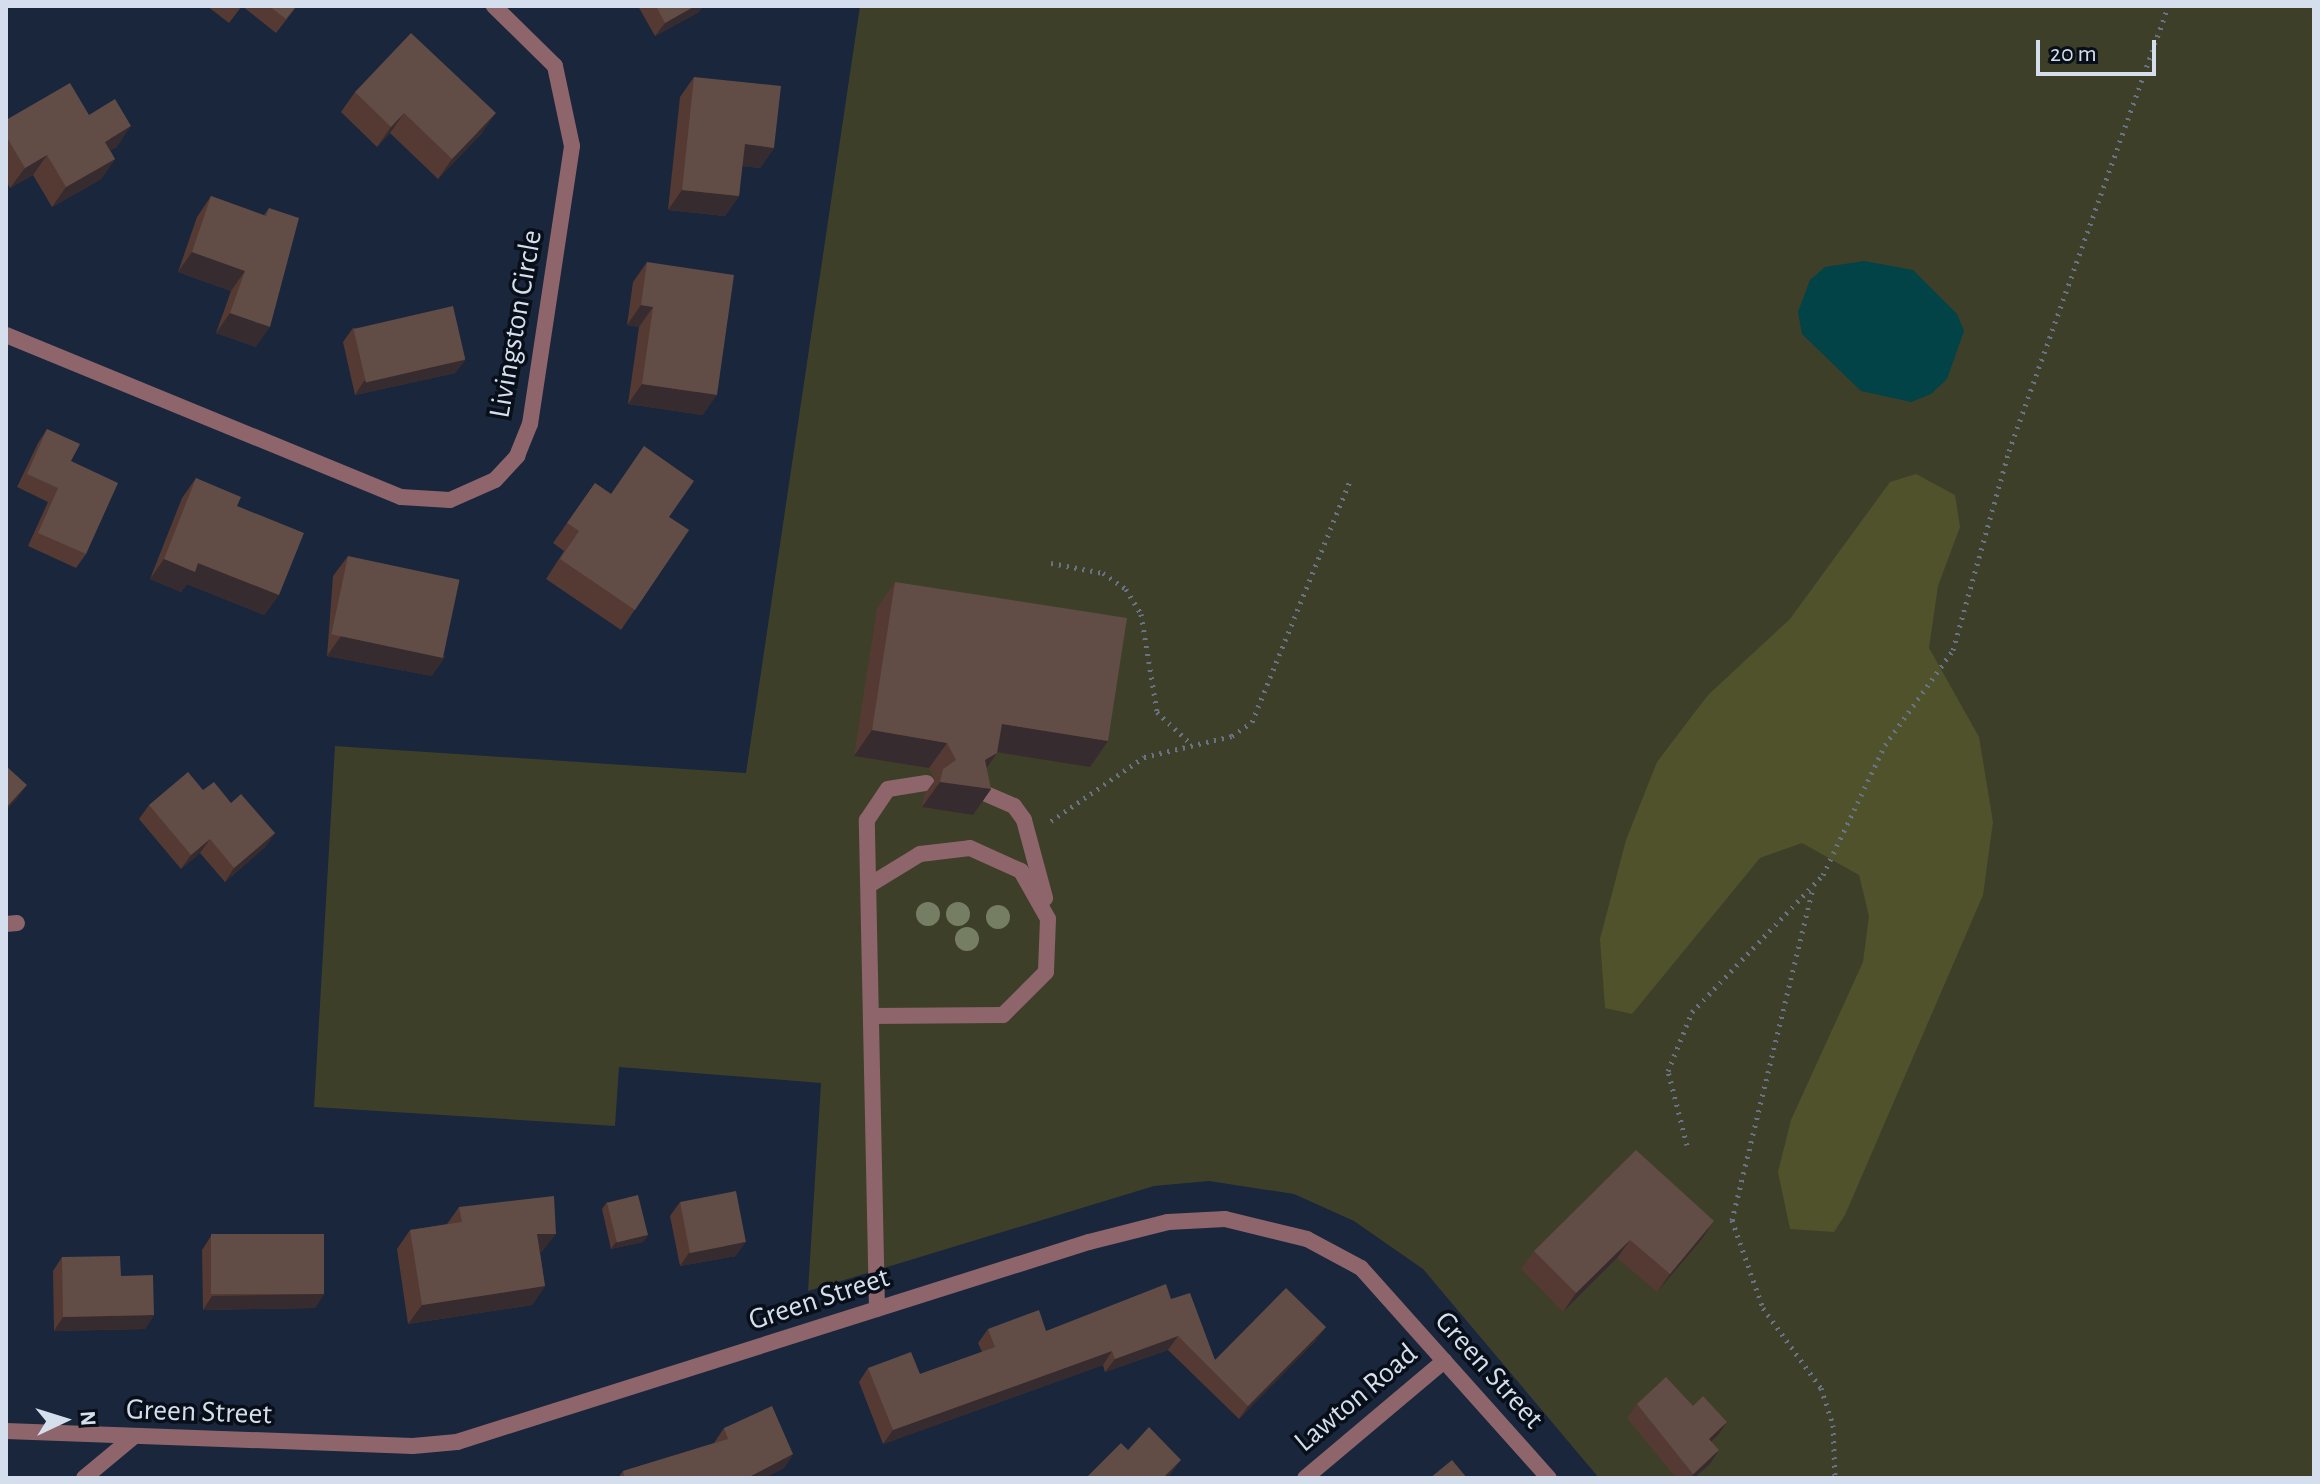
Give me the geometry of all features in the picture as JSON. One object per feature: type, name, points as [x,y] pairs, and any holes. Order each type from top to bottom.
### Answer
[{"type":"street","name":"Livingston Circle","points":[[6,335],[384,492],[433,502],[488,485],[517,456],[530,424],[572,146],[555,66],[494,6]]},
{"type":"street","points":[[877,1309],[872,806],[888,789],[927,783]]},
{"type":"street","points":[[872,1016],[1003,1015],[1046,972],[1048,919],[1031,835],[1014,806],[977,790]]},
{"type":"street","points":[[871,884],[920,854],[970,848],[1021,871],[1048,919]]},
{"type":"street","name":"Green Street","points":[[6,1431],[132,1438],[457,1442],[1131,1230],[1225,1219],[1307,1239],[1361,1268],[1549,1478]]},
{"type":"street","name":"Lawton Road","points":[[1305,1478],[1444,1361]]},
{"type":"street","points":[[84,1478],[132,1438]]},
{"type":"path","points":[[1835,1478],[1833,1425],[1821,1388],[1763,1308],[1732,1220],[1813,888],[1885,745],[1953,650],[2009,451],[2168,6]]},
{"type":"path","points":[[1031,835],[1144,757],[1190,743],[1232,736],[1259,712],[1351,478]]},
{"type":"path","points":[[1051,563],[1103,573],[1126,589],[1141,614],[1157,712],[1190,743]]},
{"type":"path","points":[[1687,1145],[1668,1071],[1692,1012],[1813,888]]},
{"type":"shaded area","points":[[860,6],[2314,6],[2314,1478],[1599,1478],[1423,1269],[1354,1221],[1294,1194],[1209,1181],[1154,1186],[808,1291],[821,1083],[619,1067],[615,1126],[314,1107],[335,746],[746,773]]},
{"type":"shaded area","points":[[1864,261],[1913,270],[1957,314],[1964,331],[1947,379],[1931,394],[1911,402],[1861,391],[1802,334],[1798,312],[1810,280],[1825,267]]},
{"type":"shaded area","points":[[1916,474],[1955,495],[1960,527],[1938,586],[1929,648],[1979,737],[1993,822],[1983,895],[1845,1215],[1834,1232],[1790,1229],[1778,1172],[1791,1120],[1863,962],[1869,916],[1859,875],[1802,843],[1760,858],[1632,1014],[1605,1008],[1600,939],[1626,840],[1657,762],[1708,695],[1790,619],[1890,482]]},
{"type":"building","points":[[269,6],[296,6],[286,19]]},
{"type":"building","points":[[656,6],[695,6],[665,23]]},
{"type":"building","points":[[411,33],[496,113],[452,159],[404,113],[391,127],[355,92]]},
{"type":"building","points":[[694,77],[781,86],[774,148],[745,144],[739,196],[682,190]]},
{"type":"building","points":[[70,83],[89,115],[115,99],[131,126],[105,142],[115,159],[66,187],[47,155],[25,168],[6,136],[6,120]]},
{"type":"building","points":[[211,196],[266,216],[269,208],[299,218],[270,327],[230,313],[245,271],[192,252]]},
{"type":"building","points":[[647,262],[734,275],[717,395],[642,384],[653,307],[641,305]]},
{"type":"building","points":[[453,306],[465,360],[366,383],[354,329]]},
{"type":"building","points":[[47,429],[80,444],[71,461],[118,483],[86,554],[38,533],[58,488],[27,474]]},
{"type":"building","points":[[644,446],[694,481],[669,517],[689,530],[635,610],[560,559],[579,531],[567,523],[595,483],[611,494]]},
{"type":"building","points":[[196,478],[241,497],[237,506],[304,533],[279,595],[198,563],[195,572],[164,559]]},
{"type":"building","points":[[348,556],[460,580],[443,658],[331,634]]},
{"type":"building","points":[[895,582],[1127,618],[1108,741],[1002,724],[997,753],[985,760],[991,789],[940,782],[943,769],[956,760],[947,743],[872,730]]},
{"type":"building","points":[[6,766],[27,785],[6,808]]},
{"type":"building","points":[[188,772],[203,790],[214,782],[231,803],[241,794],[275,833],[234,868],[210,839],[191,855],[149,805]]},
{"type":"building","points":[[1636,1150],[1714,1221],[1670,1274],[1630,1240],[1576,1293],[1534,1251]]},
{"type":"building","points":[[736,1191],[746,1242],[690,1253],[680,1202]]},
{"type":"building","points":[[638,1195],[648,1235],[617,1243],[607,1203]]},
{"type":"building","points":[[554,1196],[556,1234],[537,1234],[545,1286],[422,1305],[410,1230],[462,1222],[459,1207]]},
{"type":"building","points":[[211,1234],[324,1234],[324,1294],[211,1294]]},
{"type":"building","points":[[120,1256],[121,1276],[153,1275],[154,1315],[63,1317],[62,1257]]},
{"type":"building","points":[[1166,1284],[1171,1299],[1190,1293],[1215,1360],[1286,1288],[1326,1327],[1248,1406],[1178,1336],[1115,1359],[1112,1351],[893,1430],[868,1368],[911,1352],[920,1374],[995,1347],[988,1329],[1039,1310],[1046,1331]]},
{"type":"building","points":[[1666,1377],[1693,1406],[1703,1396],[1727,1422],[1709,1439],[1719,1450],[1693,1474],[1637,1404]]},
{"type":"building","points":[[772,1406],[793,1454],[747,1478],[625,1478],[623,1471],[728,1439],[724,1428]]},
{"type":"building","points":[[1149,1427],[1181,1460],[1163,1478],[1086,1478],[1121,1443],[1128,1450]]},
{"type":"building","points":[[1452,1460],[1467,1478],[1430,1478]]}]
